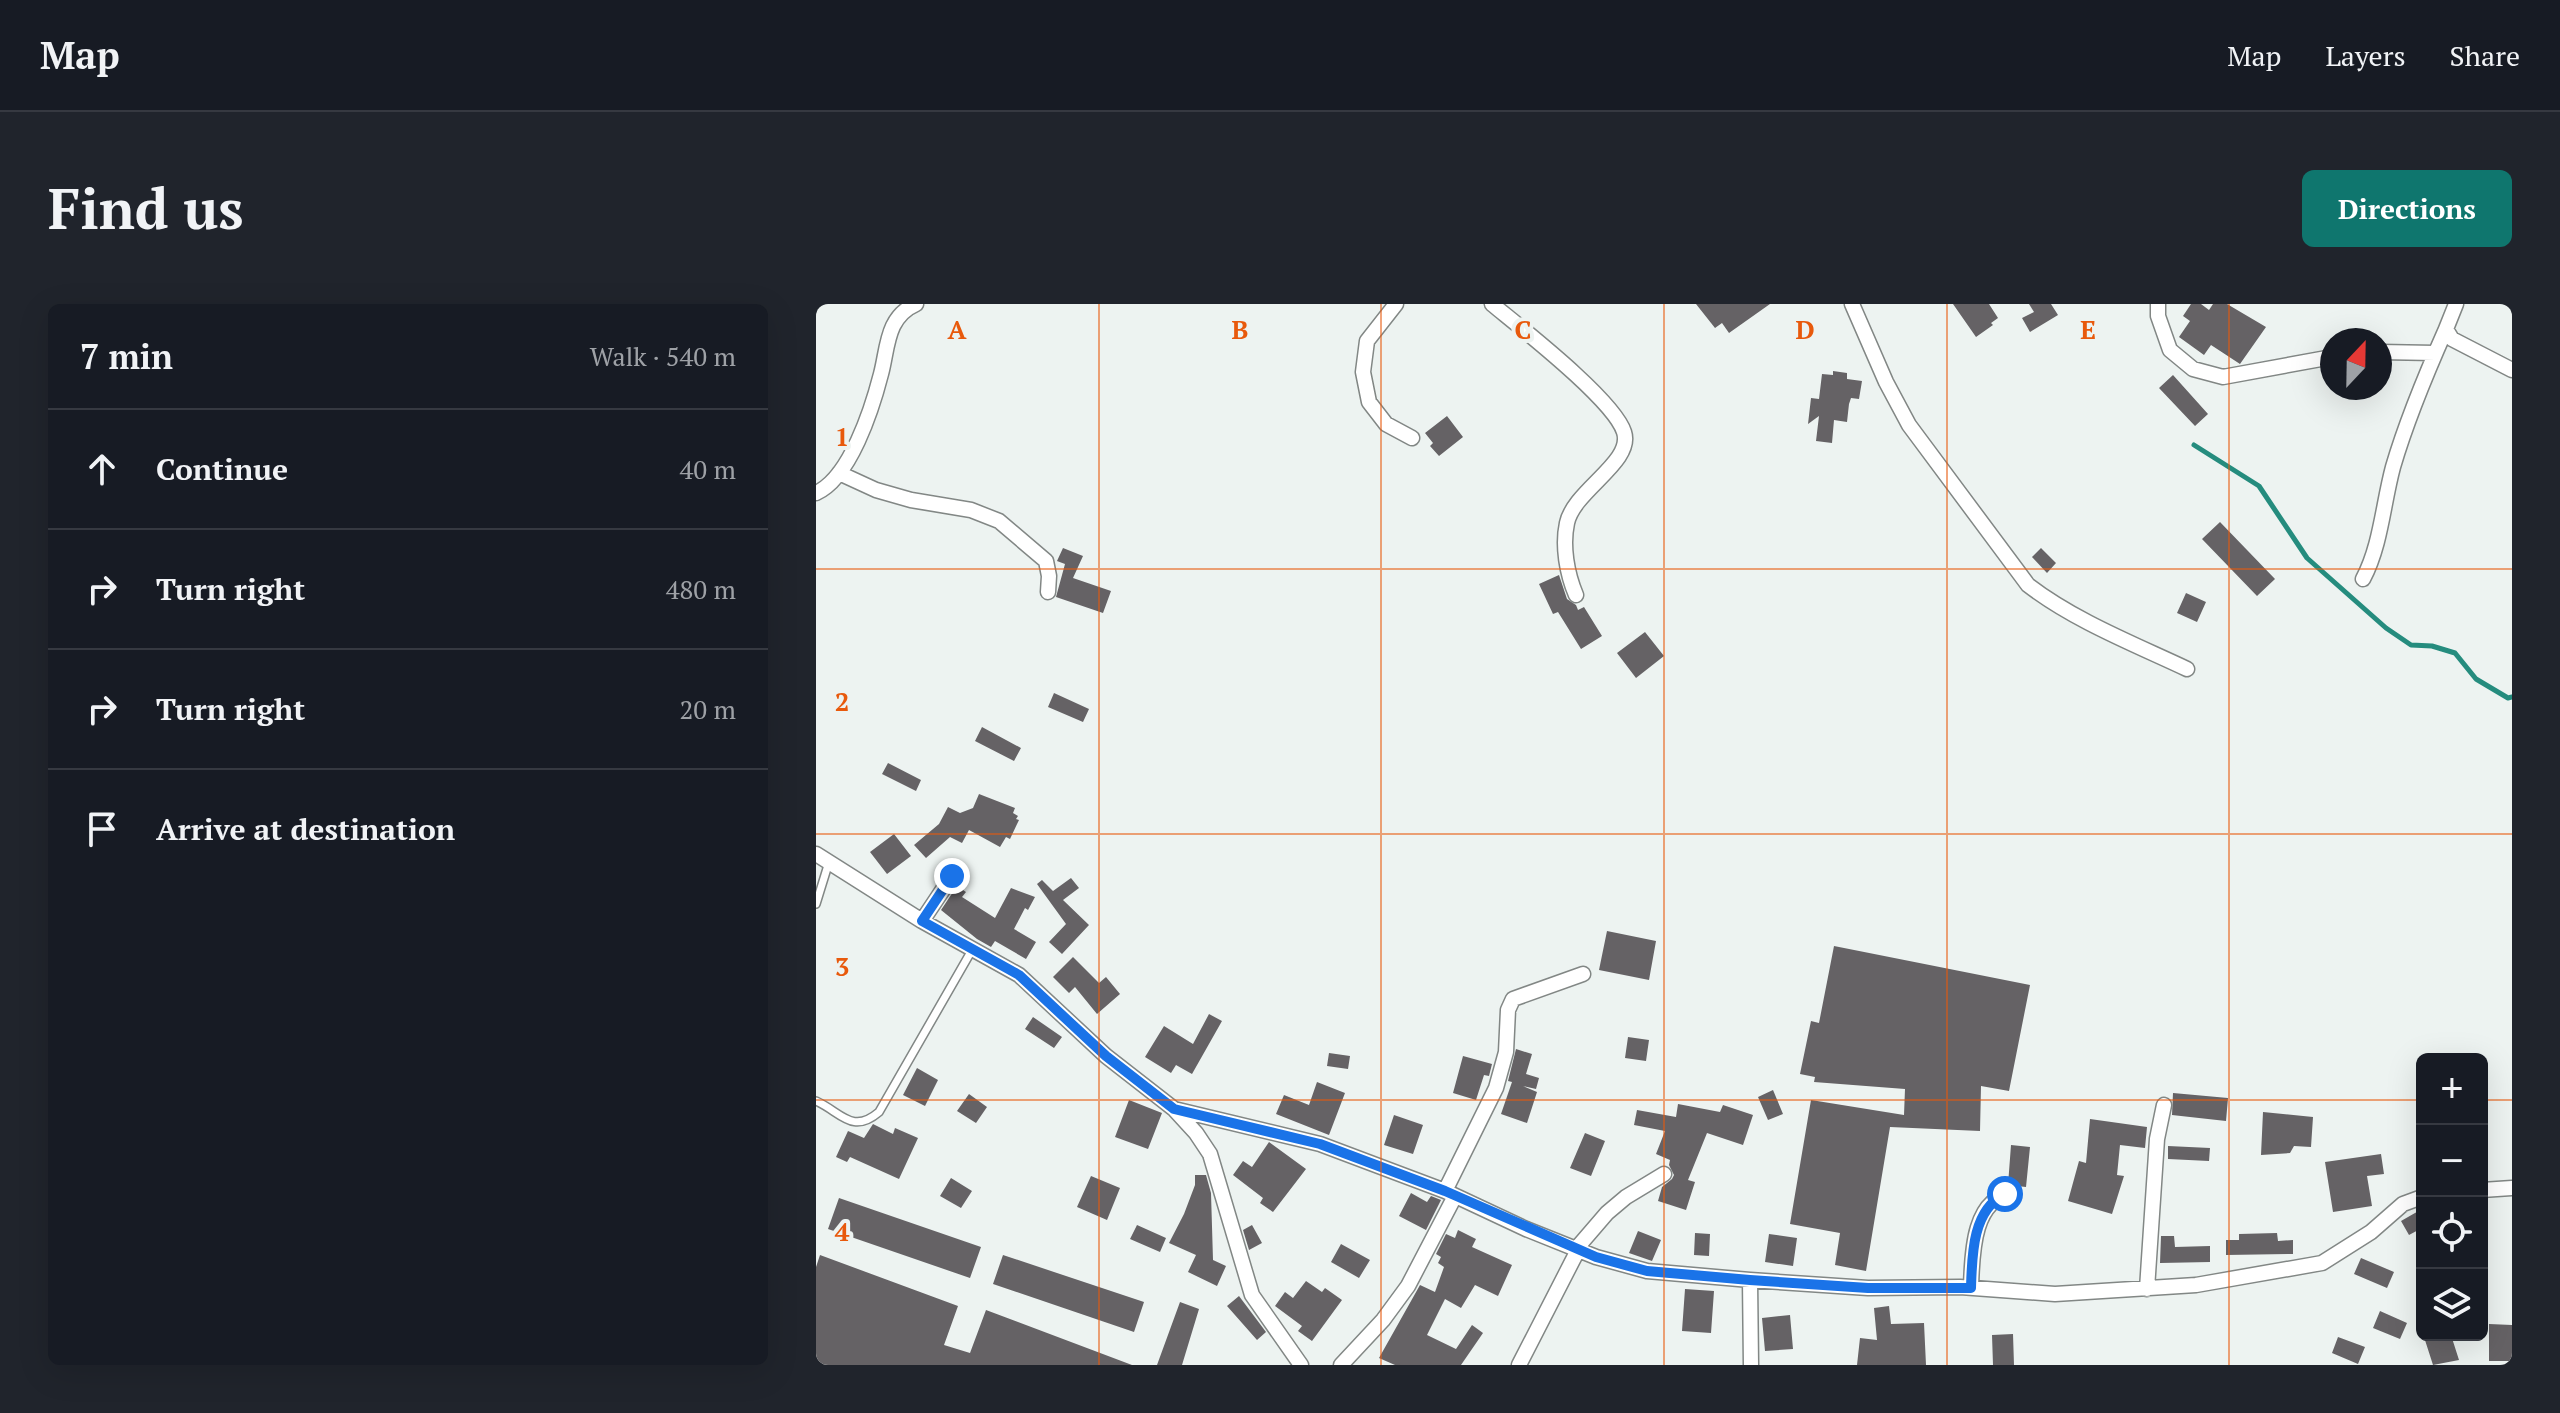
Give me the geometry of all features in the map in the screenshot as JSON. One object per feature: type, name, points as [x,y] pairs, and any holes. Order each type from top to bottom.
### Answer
[{"type":"street","points":[[816,493],[831,485],[857,442],[882,374],[892,327],[908,307],[916,304]]},
{"type":"street","points":[[1396,304],[1367,341],[1363,372],[1369,402],[1386,424],[1412,438]]},
{"type":"street","points":[[1492,304],[1565,365],[1615,416],[1625,434],[1624,450],[1588,487],[1573,507],[1567,523],[1568,574],[1576,595]]},
{"type":"street","points":[[1852,304],[1886,382],[1909,425],[2028,585],[2044,598],[2078,616],[2187,669]]},
{"type":"street","points":[[2158,304],[2158,316],[2170,350],[2193,369],[2223,377],[2320,359]]},
{"type":"street","points":[[2363,579],[2371,564],[2392,469],[2406,425],[2456,304]]},
{"type":"street","points":[[2446,329],[2452,339],[2512,370]]},
{"type":"street","points":[[2392,352],[2435,353]]},
{"type":"street","points":[[839,473],[876,490],[911,500],[971,510],[999,521],[1046,561],[1049,568],[1048,592]]},
{"type":"street","points":[[816,854],[922,921],[1019,975],[1106,1056],[1174,1109],[1210,1154],[1252,1295],[1301,1365]]},
{"type":"street","points":[[922,921],[952,876]]},
{"type":"street","points":[[1341,1365],[1383,1320],[1408,1286],[1496,1088],[1506,1052],[1508,1010],[1513,999],[1583,974]]},
{"type":"street","points":[[2147,1289],[2157,1139],[2164,1105]]},
{"type":"street","points":[[1174,1109],[1320,1144],[1450,1194],[1577,1249],[1647,1271],[1750,1280],[1868,1288],[1971,1288],[2055,1294],[2196,1285],[2322,1263],[2371,1232],[2403,1204],[2416,1199]]},
{"type":"street","points":[[1519,1365],[1577,1249],[1607,1213],[1626,1197],[1664,1174]]},
{"type":"street","points":[[2488,1190],[2512,1188]]},
{"type":"street","points":[[1971,1288],[1972,1257],[1983,1216],[1992,1201],[2005,1194],[2014,1194]]},
{"type":"street","points":[[1750,1280],[1751,1365]]},
{"type":"lane","points":[[816,904],[829,862]]},
{"type":"lane","points":[[816,1101],[843,1118],[858,1123],[869,1121],[879,1112],[973,948]]},
{"type":"building","points":[[1696,304],[1770,304],[1729,333],[1722,323],[1715,328]]},
{"type":"building","points":[[1953,304],[1989,304],[1998,318],[1976,337]]},
{"type":"building","points":[[2029,304],[2051,304],[2058,315],[2030,332],[2022,318],[2034,312]]},
{"type":"building","points":[[2191,304],[2201,304],[2209,310],[2213,304],[2227,304],[2266,327],[2240,364],[2211,345],[2204,355],[2179,337],[2190,321],[2183,316]]},
{"type":"building","points":[[1833,371],[1847,373],[1847,379],[1862,381],[1859,399],[1851,398],[1847,422],[1834,420],[1832,443],[1816,441],[1819,416],[1808,424],[1811,398],[1819,399],[1822,374],[1833,375]]},
{"type":"building","points":[[2173,375],[2208,414],[2195,426],[2159,388]]},
{"type":"building","points":[[1447,416],[1463,437],[1439,456],[1430,446],[1433,443],[1425,433]]},
{"type":"building","points":[[2220,522],[2275,579],[2257,596],[2202,539]]},
{"type":"building","points":[[1063,548],[1083,556],[1073,578],[1111,591],[1103,613],[1056,597],[1065,564],[1057,561]]},
{"type":"building","points":[[2041,548],[2056,563],[2047,573],[2032,557]]},
{"type":"building","points":[[1559,575],[1567,599],[1578,610],[1584,607],[1602,636],[1581,649],[1558,612],[1553,614],[1539,584]]},
{"type":"building","points":[[2186,593],[2206,602],[2197,622],[2177,613]]},
{"type":"building","points":[[1645,632],[1664,656],[1636,678],[1617,653]]},
{"type":"building","points":[[1054,693],[1089,709],[1083,722],[1048,707]]},
{"type":"building","points":[[982,727],[1021,748],[1014,761],[975,741]]},
{"type":"building","points":[[888,763],[921,780],[916,791],[882,774]]},
{"type":"building","points":[[979,794],[1015,808],[1013,813],[1019,820],[1010,839],[1006,837],[1000,847],[969,830],[962,843],[950,837],[926,858],[914,845],[939,824],[948,807],[960,813],[973,808]]},
{"type":"building","points":[[894,834],[911,856],[887,874],[870,852]]},
{"type":"building","points":[[1071,878],[1079,888],[1063,900],[1089,925],[1062,954],[1049,942],[1066,924],[1037,884],[1042,880],[1053,891]]},
{"type":"building","points":[[957,886],[966,892],[962,897],[995,918],[1011,888],[1035,897],[1014,929],[1036,942],[1026,959],[995,941],[991,947],[977,939],[941,910]]},
{"type":"building","points":[[1607,931],[1656,941],[1649,980],[1599,970]]},
{"type":"building","points":[[1834,946],[2030,985],[2009,1091],[1981,1086],[1980,1131],[1890,1127],[1866,1271],[1835,1265],[1840,1233],[1790,1224],[1811,1100],[1904,1115],[1905,1089],[1814,1082],[1815,1077],[1800,1074],[1811,1021],[1819,1023]]},
{"type":"building","points":[[1073,957],[1099,983],[1106,977],[1120,994],[1097,1014],[1075,987],[1069,993],[1053,977]]},
{"type":"building","points":[[1209,1014],[1222,1021],[1192,1074],[1176,1065],[1171,1073],[1145,1057],[1164,1026],[1193,1044]]},
{"type":"building","points":[[1033,1017],[1062,1037],[1054,1048],[1025,1029]]},
{"type":"building","points":[[1628,1037],[1649,1040],[1646,1061],[1625,1058]]},
{"type":"building","points":[[1516,1049],[1532,1054],[1526,1074],[1539,1078],[1536,1089],[1523,1086],[1537,1092],[1527,1123],[1501,1114],[1512,1082],[1508,1081]]},
{"type":"building","points":[[1329,1053],[1350,1056],[1348,1069],[1327,1066]]},
{"type":"building","points":[[1463,1056],[1492,1064],[1489,1076],[1484,1075],[1476,1100],[1453,1093]]},
{"type":"building","points":[[917,1068],[938,1080],[925,1106],[903,1095]]},
{"type":"building","points":[[1317,1082],[1345,1093],[1329,1135],[1276,1114],[1284,1095],[1309,1105]]},
{"type":"building","points":[[1773,1090],[1783,1114],[1768,1120],[1758,1097]]},
{"type":"building","points":[[2173,1093],[2228,1098],[2226,1121],[2172,1115]]},
{"type":"building","points":[[969,1094],[987,1107],[976,1123],[957,1111]]},
{"type":"building","points":[[1129,1100],[1162,1113],[1148,1149],[1115,1137]]},
{"type":"building","points":[[1678,1104],[1720,1112],[1723,1105],[1753,1115],[1743,1145],[1707,1133],[1688,1180],[1695,1182],[1686,1210],[1658,1201],[1662,1187],[1674,1175],[1670,1160],[1656,1154],[1665,1131],[1634,1125],[1637,1110],[1676,1117]]},
{"type":"building","points":[[2263,1112],[2313,1117],[2311,1147],[2294,1146],[2290,1153],[2261,1155]]},
{"type":"building","points":[[1394,1115],[1423,1125],[1413,1154],[1384,1145]]},
{"type":"building","points":[[2090,1119],[2147,1127],[2145,1148],[2120,1145],[2117,1175],[2124,1176],[2112,1214],[2068,1201],[2079,1161],[2086,1163]]},
{"type":"building","points":[[873,1124],[893,1134],[895,1128],[918,1138],[899,1179],[850,1157],[847,1162],[836,1157],[848,1131],[864,1138]]},
{"type":"building","points":[[1585,1133],[1605,1141],[1591,1176],[1570,1168]]},
{"type":"building","points":[[1269,1142],[1306,1169],[1273,1212],[1260,1203],[1263,1198],[1233,1175],[1243,1161],[1252,1167]]},
{"type":"building","points":[[2011,1145],[2030,1147],[2026,1187],[2008,1185]]},
{"type":"building","points":[[2168,1146],[2210,1148],[2209,1161],[2168,1159]]},
{"type":"building","points":[[2381,1154],[2384,1174],[2367,1176],[2372,1206],[2333,1212],[2325,1162]]},
{"type":"building","points":[[1195,1175],[1206,1175],[1211,1193],[1213,1260],[1226,1266],[1217,1286],[1188,1272],[1196,1255],[1169,1243],[1184,1214],[1195,1185]]},
{"type":"building","points":[[1091,1176],[1120,1188],[1107,1220],[1077,1207]]},
{"type":"building","points":[[951,1178],[972,1191],[961,1208],[940,1196]]},
{"type":"building","points":[[1411,1193],[1427,1202],[1431,1196],[1441,1200],[1426,1230],[1399,1216]]},
{"type":"building","points":[[839,1198],[981,1247],[970,1278],[828,1229]]},
{"type":"building","points":[[2416,1212],[2416,1231],[2409,1235],[2401,1221]]},
{"type":"building","points":[[1137,1225],[1166,1238],[1160,1252],[1130,1239]]},
{"type":"building","points":[[1252,1225],[1262,1243],[1249,1250],[1243,1230]]},
{"type":"building","points":[[1458,1230],[1476,1239],[1472,1247],[1512,1265],[1498,1296],[1475,1285],[1461,1308],[1445,1299],[1427,1335],[1456,1349],[1472,1325],[1483,1333],[1461,1365],[1395,1365],[1379,1358],[1420,1285],[1435,1292],[1444,1267],[1438,1263],[1441,1257],[1436,1254],[1446,1234],[1455,1238]]},
{"type":"building","points":[[1638,1231],[1661,1240],[1652,1261],[1629,1253]]},
{"type":"building","points":[[1695,1233],[1710,1234],[1709,1256],[1694,1255]]},
{"type":"building","points":[[2277,1233],[2278,1241],[2293,1240],[2293,1254],[2226,1255],[2226,1240],[2239,1240],[2239,1234]]},
{"type":"building","points":[[1769,1234],[1797,1238],[1793,1266],[1765,1262]]},
{"type":"building","points":[[2161,1236],[2174,1236],[2175,1247],[2210,1246],[2210,1262],[2160,1263]]},
{"type":"building","points":[[1341,1244],[1370,1260],[1359,1278],[1331,1262]]},
{"type":"building","points":[[820,1255],[958,1306],[944,1345],[970,1353],[986,1310],[1132,1365],[816,1365],[816,1267]]},
{"type":"building","points":[[1003,1255],[1144,1302],[1134,1332],[993,1284]]},
{"type":"building","points":[[2361,1258],[2394,1272],[2387,1288],[2354,1274]]},
{"type":"building","points":[[1306,1281],[1322,1292],[1325,1288],[1342,1300],[1312,1341],[1298,1331],[1302,1326],[1275,1306],[1285,1292],[1293,1298]]},
{"type":"building","points":[[1685,1289],[1714,1291],[1711,1333],[1682,1331]]},
{"type":"building","points":[[1239,1296],[1266,1332],[1257,1340],[1227,1306]]},
{"type":"building","points":[[1180,1302],[1199,1309],[1182,1365],[1157,1365]]},
{"type":"building","points":[[1889,1306],[1891,1324],[1924,1323],[1926,1365],[1857,1365],[1860,1338],[1877,1340],[1874,1308]]},
{"type":"building","points":[[2380,1311],[2407,1323],[2400,1339],[2373,1328]]},
{"type":"building","points":[[1790,1315],[1793,1349],[1765,1351],[1762,1318]]},
{"type":"building","points":[[2489,1324],[2512,1325],[2512,1361],[2489,1361]]},
{"type":"building","points":[[2013,1334],[2014,1365],[1993,1365],[1992,1335]]},
{"type":"building","points":[[2338,1337],[2365,1347],[2358,1364],[2332,1353]]},
{"type":"building","points":[[2425,1341],[2453,1341],[2459,1360],[2433,1365]]},
{"type":"waterway","points":[[2194,445],[2259,486],[2307,558],[2386,628],[2411,645],[2432,646],[2455,653],[2476,679],[2508,698],[2512,697]]},
{"type":"route","points":[[952,876],[922,921],[1019,975],[1137,1083],[1174,1109],[1320,1144],[1445,1191],[1596,1257],[1647,1271],[1750,1280],[1868,1288],[1971,1288],[1976,1234],[1987,1207],[2005,1194]]}]
